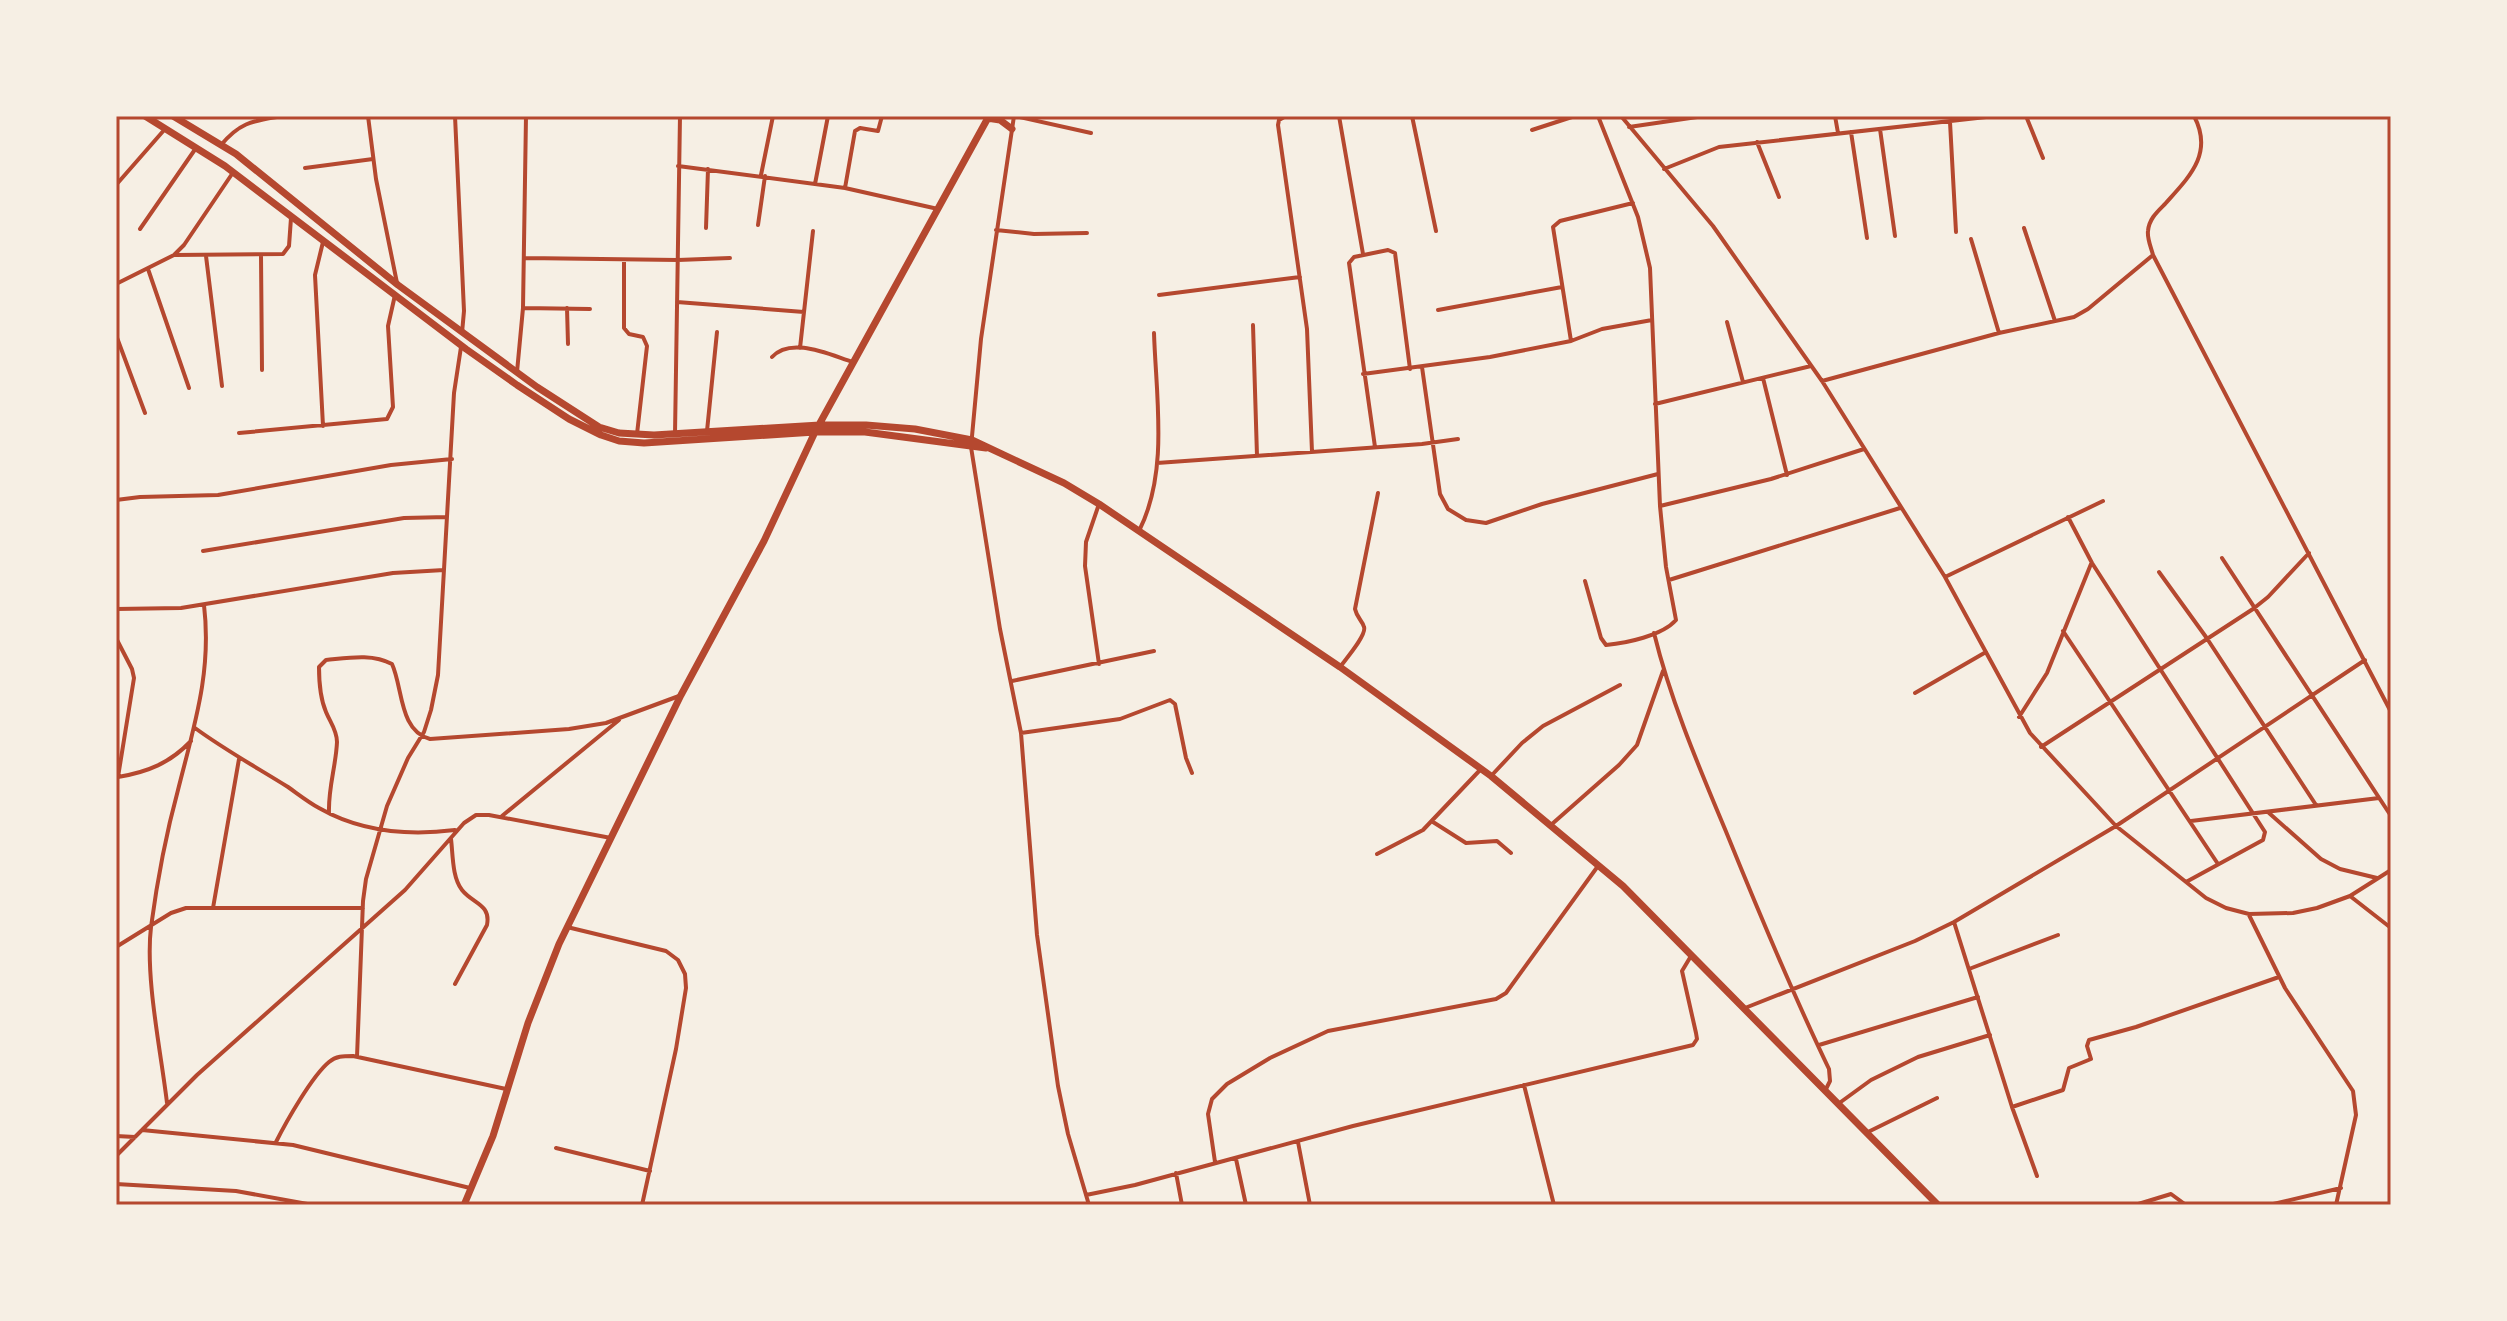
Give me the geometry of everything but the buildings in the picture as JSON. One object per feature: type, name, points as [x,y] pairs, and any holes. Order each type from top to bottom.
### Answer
[{"type":"main road","points":[[145,116],[234,172],[461,346],[569,419],[619,441],[644,443],[725,440],[818,429]]},
{"type":"main road","points":[[173,116],[236,154],[398,285],[599,427],[637,434],[818,429],[972,443],[992,449],[1064,483],[1099,504],[1340,667],[1491,776],[1640,901],[1938,1205]]},
{"type":"main road","points":[[464,1205],[508,1090],[528,1023],[567,927],[681,695],[764,541],[818,429],[988,117],[1000,120],[1012,129]]},
{"type":"street","points":[[221,145],[232,132],[248,123],[283,116]]},
{"type":"street","points":[[378,116],[368,117],[373,159],[398,285]]},
{"type":"street","points":[[455,116],[464,311],[462,333]]},
{"type":"street","points":[[517,372],[523,308],[526,116]]},
{"type":"street","points":[[675,434],[680,116]]},
{"type":"street","points":[[758,225],[773,116]]},
{"type":"street","points":[[815,184],[828,116]]},
{"type":"street","points":[[845,188],[855,131],[860,128],[878,131],[882,116]]},
{"type":"street","points":[[1089,1205],[1062,1111],[1042,979],[1021,733],[1000,629],[972,443],[977,372],[1015,116],[1091,133]]},
{"type":"street","points":[[1286,116],[1279,120],[1278,125],[1307,329],[1312,452]]},
{"type":"street","points":[[1339,116],[1363,254]]},
{"type":"street","points":[[1412,116],[1436,231]]},
{"type":"street","points":[[1532,130],[1575,116]]},
{"type":"street","points":[[1585,581],[1601,638],[1606,645],[1654,633],[1676,620],[1660,506],[1650,268],[1633,203],[1598,116]]},
{"type":"street","points":[[1621,116],[1734,254],[1822,381],[1945,577],[2019,717],[2041,747],[2116,826],[2206,898],[2249,914],[2293,913],[2350,896],[2391,870]]},
{"type":"street","points":[[1629,127],[1704,116]]},
{"type":"street","points":[[1835,116],[1838,133]]},
{"type":"street","points":[[1664,169],[1708,149],[1995,116]]},
{"type":"street","points":[[2026,116],[2043,158]]},
{"type":"street","points":[[2194,116],[2202,139],[2199,158],[2187,180],[2151,220],[2148,237],[2153,255],[2391,712]]},
{"type":"street","points":[[1950,121],[1956,232]]},
{"type":"street","points":[[116,185],[165,129]]},
{"type":"street","points":[[1880,129],[1895,236]]},
{"type":"street","points":[[1851,132],[1867,238]]},
{"type":"street","points":[[1757,142],[1779,197]]},
{"type":"street","points":[[140,229],[196,148]]},
{"type":"street","points":[[305,168],[373,159]]},
{"type":"street","points":[[678,166],[845,188],[938,209]]},
{"type":"street","points":[[706,228],[708,169]]},
{"type":"street","points":[[116,284],[174,255],[234,172]]},
{"type":"street","points":[[1571,341],[1553,231],[1555,223],[1633,203]]},
{"type":"street","points":[[174,255],[277,256],[287,252],[291,215]]},
{"type":"street","points":[[2024,228],[2055,321]]},
{"type":"street","points":[[996,230],[1087,233]]},
{"type":"street","points":[[800,348],[813,231]]},
{"type":"street","points":[[1971,239],[1999,333]]},
{"type":"street","points":[[323,240],[315,275],[323,426]]},
{"type":"street","points":[[1375,447],[1363,374],[1349,263],[1351,258],[1388,250],[1395,253],[1410,369]]},
{"type":"street","points":[[1822,381],[2082,313],[2153,255]]},
{"type":"street","points":[[206,256],[222,386]]},
{"type":"street","points":[[261,256],[262,370]]},
{"type":"street","points":[[524,258],[730,258]]},
{"type":"street","points":[[624,260],[624,328],[629,334],[643,337],[647,346],[637,434]]},
{"type":"street","points":[[148,269],[189,388]]},
{"type":"street","points":[[1159,295],[1300,277]]},
{"type":"street","points":[[1438,310],[1562,287]]},
{"type":"street","points":[[239,433],[379,422],[391,415],[388,326],[395,295]]},
{"type":"street","points":[[677,302],[804,312]]},
{"type":"street","points":[[523,308],[590,309]]},
{"type":"street","points":[[567,308],[568,344]]},
{"type":"street","points":[[1363,374],[1410,369],[1571,341],[1602,329],[1652,320]]},
{"type":"street","points":[[1727,322],[1743,382]]},
{"type":"street","points":[[1253,325],[1257,456]]},
{"type":"street","points":[[707,431],[717,332]]},
{"type":"street","points":[[1139,531],[1149,508],[1157,463],[1154,333]]},
{"type":"street","points":[[116,335],[145,413]]},
{"type":"street","points":[[357,1057],[366,879],[395,785],[424,732],[438,675],[454,393],[461,346]]},
{"type":"street","points":[[772,357],[783,348],[800,348],[856,362]]},
{"type":"street","points":[[1655,404],[1811,366]]},
{"type":"street","points":[[1422,367],[1438,486],[1448,509],[1466,520],[1486,523],[1542,504],[1658,474]]},
{"type":"street","points":[[1763,378],[1787,475]]},
{"type":"street","points":[[1157,463],[1458,439]]},
{"type":"street","points":[[1660,506],[1787,475],[1864,449]]},
{"type":"street","points":[[116,500],[218,495],[391,465],[452,459]]},
{"type":"street","points":[[1340,667],[1364,633],[1364,626],[1357,618],[1355,609],[1378,493]]},
{"type":"street","points":[[1945,577],[2103,501]]},
{"type":"street","points":[[1099,504],[1086,542],[1085,566],[1099,664]]},
{"type":"street","points":[[1669,580],[1900,508]]},
{"type":"street","points":[[203,551],[404,518],[447,517]]},
{"type":"street","points":[[2068,517],[2092,563],[2254,813],[2265,836],[2186,882]]},
{"type":"street","points":[[2041,747],[2253,609],[2309,553]]},
{"type":"street","points":[[2222,558],[2391,816]]},
{"type":"street","points":[[2019,717],[2047,673],[2092,563]]},
{"type":"street","points":[[116,609],[204,605],[393,573],[444,570]]},
{"type":"street","points":[[2159,572],[2206,637],[2316,805]]},
{"type":"street","points":[[168,1104],[150,953],[152,924],[177,791],[193,738],[207,656],[204,605]]},
{"type":"street","points":[[2063,631],[2218,864]]},
{"type":"street","points":[[1654,633],[1682,727],[1791,990],[1831,1076],[1825,1092]]},
{"type":"street","points":[[116,638],[134,678],[117,777],[162,765],[177,756],[193,738]]},
{"type":"street","points":[[1012,681],[1154,651]]},
{"type":"street","points":[[1915,693],[1986,652]]},
{"type":"street","points":[[329,813],[329,791],[337,742],[320,692],[320,663],[369,657],[384,659],[392,664],[405,712],[419,737]]},
{"type":"street","points":[[1745,1008],[1915,941],[1954,922],[2116,826],[2365,660]]},
{"type":"street","points":[[1550,826],[1637,745],[1663,671]]},
{"type":"street","points":[[1491,776],[1543,726],[1620,685]]},
{"type":"street","points":[[419,737],[447,739],[606,723],[681,695]]},
{"type":"street","points":[[1021,733],[1120,719],[1170,700],[1175,704],[1192,773]]},
{"type":"street","points":[[501,816],[621,719]]},
{"type":"street","points":[[195,728],[239,759],[329,813],[380,830],[422,835],[458,830]]},
{"type":"street","points":[[213,908],[239,759]]},
{"type":"street","points":[[1377,854],[1415,835],[1481,769]]},
{"type":"street","points":[[2190,821],[2379,798]]},
{"type":"street","points":[[2267,812],[2321,859],[2340,869],[2377,878]]},
{"type":"street","points":[[116,1156],[168,1104],[405,890],[458,830],[476,815],[501,816],[611,838]]},
{"type":"street","points":[[1432,821],[1466,843],[1497,841],[1511,853]]},
{"type":"street","points":[[451,839],[458,882],[463,891],[482,905],[489,918],[455,984]]},
{"type":"street","points":[[1215,1162],[1209,1106],[1227,1084],[1288,1048],[1328,1031],[1496,999],[1506,993],[1598,866]]},
{"type":"street","points":[[2350,896],[2391,928]]},
{"type":"street","points":[[116,947],[171,913],[186,908],[363,908]]},
{"type":"street","points":[[2249,914],[2279,977],[2353,1091],[2356,1115],[2336,1205]]},
{"type":"street","points":[[1954,922],[2037,1176]]},
{"type":"street","points":[[567,927],[666,951],[678,960],[685,974],[686,988],[676,1049],[642,1205]]},
{"type":"street","points":[[1969,969],[2058,935]]},
{"type":"street","points":[[1086,1195],[1693,1045],[1697,1039],[1682,971],[1682,966],[1693,954]]},
{"type":"street","points":[[2012,1107],[2063,1090],[2069,1068],[2091,1059],[2087,1046],[2089,1040],[2279,977]]},
{"type":"street","points":[[1818,1046],[1978,997]]},
{"type":"street","points":[[1838,1104],[1871,1080],[1918,1057],[1990,1035]]},
{"type":"street","points":[[276,1142],[291,1114],[329,1061],[340,1056],[508,1090]]},
{"type":"street","points":[[1524,1085],[1554,1205]]},
{"type":"street","points":[[1868,1132],[1937,1098]]},
{"type":"street","points":[[142,1130],[276,1142],[472,1189]]},
{"type":"street","points":[[116,1136],[135,1137]]},
{"type":"street","points":[[1298,1142],[1310,1205]]},
{"type":"street","points":[[556,1148],[650,1171]]},
{"type":"street","points":[[1236,1159],[1246,1205]]},
{"type":"street","points":[[1176,1173],[1182,1205]]},
{"type":"street","points":[[116,1184],[236,1191],[313,1205]]},
{"type":"street","points":[[2269,1205],[2341,1188]]},
{"type":"street","points":[[2135,1205],[2171,1194],[2186,1205]]}]
